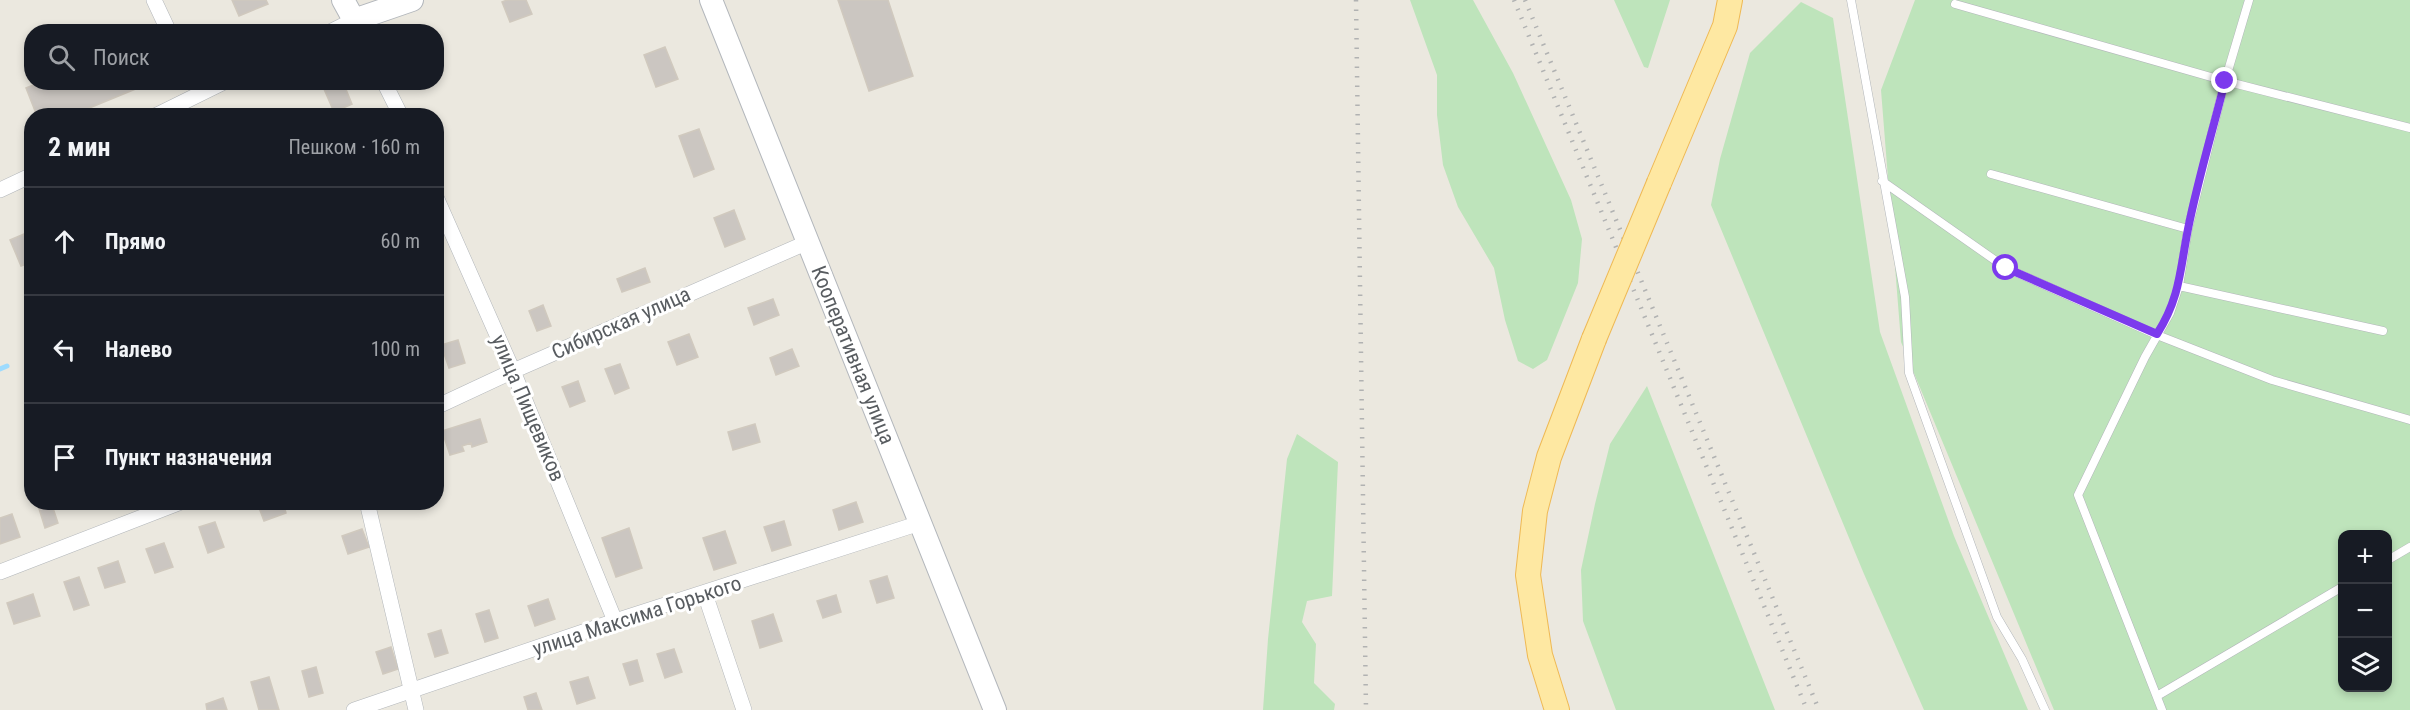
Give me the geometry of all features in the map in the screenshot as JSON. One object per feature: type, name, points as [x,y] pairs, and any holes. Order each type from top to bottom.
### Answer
[{"type":"main road","points":[[343,0],[355,24]]},
{"type":"main road","points":[[360,24],[412,0]]},
{"type":"main road","name":"Кооперативная улица","points":[[711,0],[995,710]]},
{"type":"main road","points":[[1557,710],[1540,655],[1528,575],[1535,511],[1549,458],[1594,339],[1725,26],[1730,0]]},
{"type":"street","points":[[154,0],[165,24]]},
{"type":"street","points":[[167,108],[194,90]]},
{"type":"street","points":[[388,90],[397,108]]},
{"type":"street","points":[[0,190],[24,179]]},
{"type":"street","name":"улица Пищевиков","points":[[444,215],[513,371],[615,621]]},
{"type":"street","name":"Сибирская улица","points":[[444,403],[808,242]]},
{"type":"street","points":[[0,572],[160,510]]},
{"type":"street","points":[[369,510],[416,710]]},
{"type":"street","name":"улица Максима Горького","points":[[354,710],[615,621],[705,594],[920,523]]},
{"type":"street","points":[[705,594],[744,710]]},
{"type":"lane","points":[[1851,0],[1882,181],[1905,297],[1910,373],[1997,617],[2022,659],[2045,710]]},
{"type":"lane","points":[[2162,710],[2078,495],[2157,334],[2170,314],[2179,286],[2188,230],[2225,81],[2249,0]]},
{"type":"lane","points":[[1954,4],[2225,81],[2410,128]]},
{"type":"lane","points":[[1991,174],[2188,230]]},
{"type":"lane","points":[[1882,181],[2006,268],[2157,334],[2272,380],[2410,420]]},
{"type":"lane","points":[[2179,286],[2383,331]]},
{"type":"lane","points":[[2392,558],[2410,547]]},
{"type":"lane","points":[[2157,696],[2338,590]]},
{"type":"green space","points":[[1410,0],[1473,0],[1513,73],[1571,200],[1582,239],[1578,283],[1547,360],[1533,369],[1518,361],[1505,320],[1494,268],[1458,207],[1443,165],[1437,115],[1437,75]]},
{"type":"green space","points":[[1614,0],[1670,0],[1648,68],[1644,67]]},
{"type":"green space","points":[[1915,0],[2410,0],[2410,710],[2054,710],[1901,342],[1881,90]]},
{"type":"green space","points":[[1801,2],[1833,18],[1880,332],[1954,536],[2028,710],[1924,710],[1864,574],[1711,205],[1720,159],[1750,53]]},
{"type":"green space","points":[[1647,386],[1775,710],[1616,710],[1583,621],[1581,570],[1610,444]]},
{"type":"green space","points":[[1297,434],[1338,462],[1332,596],[1307,601],[1302,622],[1316,644],[1314,683],[1335,704],[1334,710],[1263,710],[1287,459]]},
{"type":"building","points":[[232,0],[266,0],[268,4],[239,16]]},
{"type":"building","points":[[526,0],[532,14],[510,22],[502,2]]},
{"type":"building","points":[[838,0],[888,0],[913,76],[869,91]]},
{"type":"building","points":[[665,47],[678,79],[656,87],[644,55]]},
{"type":"building","points":[[27,90],[133,90],[89,108],[34,108]]},
{"type":"building","points":[[324,90],[346,90],[352,104],[343,108],[332,108]]},
{"type":"building","points":[[699,129],[714,169],[694,177],[679,136]]},
{"type":"building","points":[[734,210],[745,239],[725,247],[714,218]]},
{"type":"building","points":[[24,234],[24,265],[21,266],[10,240]]},
{"type":"building","points":[[645,268],[650,282],[622,292],[617,279]]},
{"type":"building","points":[[773,299],[779,315],[754,325],[748,308]]},
{"type":"building","points":[[543,305],[551,326],[537,331],[529,311]]},
{"type":"building","points":[[689,334],[698,357],[677,365],[668,342]]},
{"type":"building","points":[[458,340],[465,363],[449,368],[444,354],[444,344]]},
{"type":"building","points":[[792,349],[799,366],[776,375],[770,358]]},
{"type":"building","points":[[620,364],[629,388],[615,394],[605,369]]},
{"type":"building","points":[[578,381],[585,401],[570,407],[562,387]]},
{"type":"building","points":[[480,419],[487,442],[472,447],[471,443],[462,446],[464,451],[450,455],[444,430]]},
{"type":"building","points":[[755,424],[760,442],[733,450],[728,432]]},
{"type":"building","points":[[856,502],[863,522],[839,530],[833,510]]},
{"type":"building","points":[[39,510],[54,510],[58,523],[45,528]]},
{"type":"building","points":[[260,510],[285,510],[286,513],[264,521]]},
{"type":"building","points":[[12,514],[20,537],[0,544],[0,518]]},
{"type":"building","points":[[784,521],[791,545],[772,551],[764,527]]},
{"type":"building","points":[[215,522],[224,547],[208,553],[199,527]]},
{"type":"building","points":[[629,528],[642,568],[616,577],[602,538]]},
{"type":"building","points":[[362,529],[369,547],[348,554],[342,536]]},
{"type":"building","points":[[725,531],[736,563],[714,570],[703,538]]},
{"type":"building","points":[[164,543],[173,567],[155,573],[146,549]]},
{"type":"building","points":[[118,561],[125,582],[105,588],[98,568]]},
{"type":"building","points":[[887,576],[894,598],[877,603],[870,581]]},
{"type":"building","points":[[79,577],[89,605],[74,610],[64,582]]},
{"type":"building","points":[[33,594],[40,616],[14,624],[7,603]]},
{"type":"building","points":[[836,595],[841,612],[823,618],[817,601]]},
{"type":"building","points":[[548,599],[555,619],[535,626],[528,606]]},
{"type":"building","points":[[489,610],[498,638],[485,642],[476,614]]},
{"type":"building","points":[[773,614],[782,641],[760,648],[752,621]]},
{"type":"building","points":[[441,630],[448,653],[435,657],[428,634]]},
{"type":"building","points":[[391,647],[398,669],[383,674],[376,652]]},
{"type":"building","points":[[674,649],[682,672],[665,678],[657,654]]},
{"type":"building","points":[[637,660],[643,681],[630,685],[623,664]]},
{"type":"building","points":[[316,667],[323,693],[309,697],[302,671]]},
{"type":"building","points":[[269,677],[279,710],[259,710],[251,682]]},
{"type":"building","points":[[588,677],[595,698],[577,704],[570,682]]},
{"type":"building","points":[[536,693],[542,710],[528,710],[524,697]]},
{"type":"building","points":[[223,698],[227,710],[207,710],[206,704]]},
{"type":"waterway","points":[[0,369],[7,366]]},
{"type":"railway","points":[[1356,0],[1366,710]]},
{"type":"railway","points":[[1514,0],[1807,710]]},
{"type":"railway","points":[[1525,0],[1819,710]]},
{"type":"route","points":[[2006,268],[2157,334],[2170,314],[2179,286],[2188,230],[2225,81]]}]
